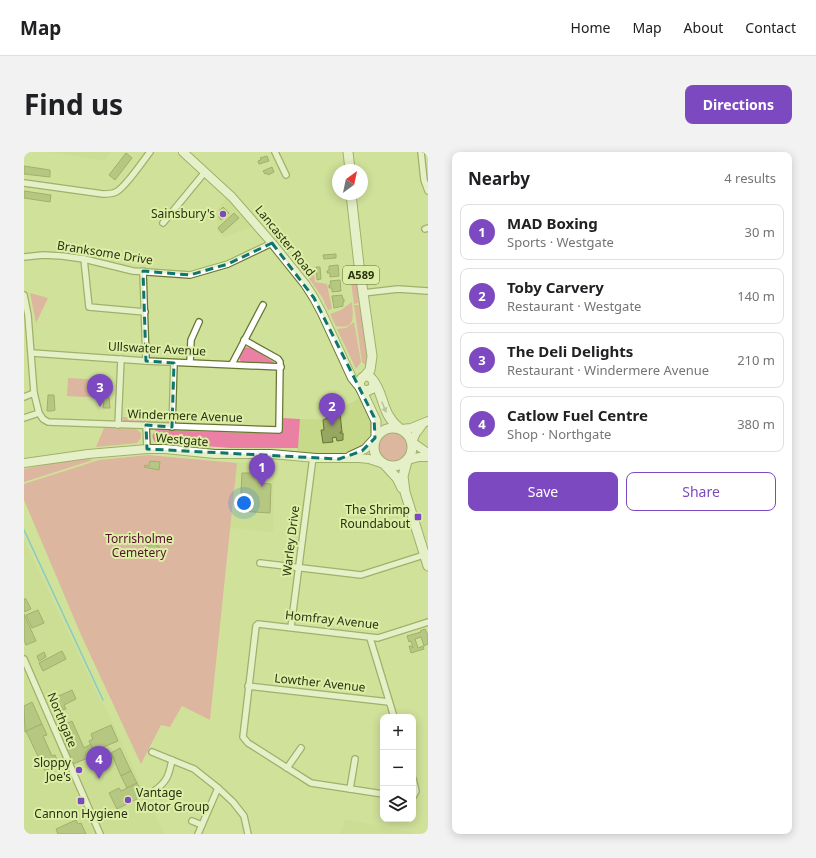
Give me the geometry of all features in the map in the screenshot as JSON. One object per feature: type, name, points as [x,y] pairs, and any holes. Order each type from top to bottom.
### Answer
[{"type":"main road","points":[[348,152],[349,164]]},
{"type":"main road","name":"A589","points":[[352,200],[372,356],[370,370],[359,382],[361,388]]},
{"type":"main road","name":"A589","points":[[372,356],[376,368],[374,382],[386,413],[394,425],[407,433],[412,442]]},
{"type":"main road","points":[[361,388],[366,391],[373,388],[374,382],[371,378],[364,376]]},
{"type":"main road","name":"Lancaster Road","points":[[361,388],[376,421],[376,438]]},
{"type":"main road","points":[[400,429],[389,428],[384,430],[376,438],[374,449],[375,455],[397,478],[405,492],[428,566]]},
{"type":"main road","points":[[405,492],[404,476],[407,460],[412,451],[412,442]]},
{"type":"main road","points":[[385,465],[396,466],[407,460]]},
{"type":"street","points":[[24,183],[103,194],[115,192],[121,189],[150,152]]},
{"type":"street","name":"Lancaster Road","points":[[183,152],[232,197],[272,243],[314,298],[346,362],[352,378],[361,388]]},
{"type":"street","points":[[274,152],[286,176]]},
{"type":"street","points":[[421,152],[421,164],[428,191]]},
{"type":"street","points":[[421,164],[428,162]]},
{"type":"street","points":[[162,223],[205,172]]},
{"type":"street","name":"Branksome Drive","points":[[24,257],[43,256],[84,259],[133,271],[190,275],[228,264],[272,243]]},
{"type":"street","points":[[84,259],[89,308],[144,312]]},
{"type":"street","points":[[143,271],[146,361]]},
{"type":"street","points":[[363,293],[398,290],[428,291]]},
{"type":"street","points":[[24,295],[28,315],[32,353],[34,393],[39,413],[24,418]]},
{"type":"street","points":[[232,364],[263,305]]},
{"type":"street","points":[[190,362],[191,340],[199,322]]},
{"type":"street","points":[[244,340],[278,359],[281,367]]},
{"type":"street","points":[[24,344],[31,344]]},
{"type":"street","name":"Ullswater Avenue","points":[[32,353],[174,363],[190,362],[281,367]]},
{"type":"street","points":[[118,425],[121,359]]},
{"type":"street","name":"Lancaster Road","points":[[346,362],[354,372],[364,376]]},
{"type":"street","points":[[172,427],[174,363]]},
{"type":"street","name":"Windermere Avenue","points":[[39,413],[43,420],[48,422],[279,430],[281,367]]},
{"type":"street","points":[[24,397],[34,393]]},
{"type":"street","points":[[400,429],[411,428],[427,421]]},
{"type":"street","points":[[427,421],[416,433],[412,442],[428,453]]},
{"type":"street","points":[[146,425],[147,449]]},
{"type":"street","name":"Westgate","points":[[340,459],[352,456],[362,451],[376,438]]},
{"type":"street","name":"Westgate","points":[[24,462],[88,454],[165,449],[215,454],[271,454],[340,459],[369,459],[385,465]]},
{"type":"street","name":"Warley Drive","points":[[291,627],[313,457]]},
{"type":"street","points":[[407,460],[419,457],[428,457]]},
{"type":"street","points":[[260,563],[298,566],[361,575],[424,555]]},
{"type":"street","name":"Homfray Avenue","points":[[248,686],[257,624],[378,638],[428,622]]},
{"type":"street","points":[[370,638],[393,714]]},
{"type":"street","name":"Northgate","points":[[24,659],[100,834]]},
{"type":"street","points":[[248,686],[243,737],[248,743],[311,784],[380,794]]},
{"type":"street","name":"Lowther Avenue","points":[[248,686],[389,702]]},
{"type":"street","points":[[287,768],[301,748]]},
{"type":"street","points":[[152,752],[194,769],[218,788],[233,802],[244,816],[248,834]]},
{"type":"street","points":[[350,789],[355,759]]},
{"type":"street","points":[[154,791],[162,785],[170,774],[172,760]]},
{"type":"street","points":[[198,834],[218,788]]},
{"type":"street","points":[[192,821],[202,825]]},
{"type":"highlighted area","points":[[272,243],[314,298],[374,417],[375,438],[362,451],[339,459],[147,449],[146,425],[172,427],[174,363],[146,361],[143,271],[190,275],[228,264]]},
{"type":"shaded area","points":[[48,152],[111,152],[104,161]]},
{"type":"shaded area","points":[[226,198],[252,227],[224,237],[217,230],[218,209]]},
{"type":"shaded area","points":[[360,398],[372,426],[369,437],[365,443],[354,451],[338,454],[297,452],[300,419],[321,419]]},
{"type":"shaded area","points":[[274,461],[273,532],[230,528],[237,463]]},
{"type":"shaded area","points":[[24,539],[100,700],[105,706],[164,834],[24,834]]},
{"type":"shaded area","points":[[345,819],[417,834],[340,834]]},
{"type":"green space","points":[[349,268],[353,268],[355,271],[359,303],[354,304]]},
{"type":"green space","points":[[312,269],[315,282],[327,284],[332,309],[328,310],[322,297],[306,274]]},
{"type":"green space","points":[[30,293],[48,298],[36,323]]},
{"type":"green space","points":[[352,302],[353,317],[350,324],[342,327],[336,326],[330,314],[341,310]]},
{"type":"green space","points":[[354,305],[360,305],[368,359],[367,366],[362,362]]},
{"type":"green space","points":[[354,322],[361,362],[356,369],[337,329],[346,328]]},
{"type":"green space","points":[[245,347],[251,348],[274,362],[274,364],[241,362],[239,358]]},
{"type":"green space","points":[[68,378],[102,380],[99,396],[67,396]]},
{"type":"green space","points":[[122,417],[169,418],[168,423],[165,424],[125,422],[123,421]]},
{"type":"green space","points":[[283,418],[300,419],[298,448],[230,448],[155,442],[153,437],[156,430],[282,434]]},
{"type":"green space","points":[[104,428],[136,429],[141,433],[141,438],[137,443],[96,447]]},
{"type":"green space","points":[[393,432],[404,436],[408,447],[404,458],[393,462],[382,458],[378,447],[382,436]]},
{"type":"green space","name":"Torrisholme Cemetery","points":[[148,455],[237,463],[210,720],[182,706],[170,727],[161,725],[141,764],[82,637],[24,500],[24,484],[99,460]]},
{"type":"green space","points":[[82,458],[93,460],[24,482],[24,469]]},
{"type":"building","points":[[126,153],[132,158],[115,180],[109,175]]},
{"type":"building","points":[[267,156],[269,161],[259,164],[258,161],[261,160],[260,158]]},
{"type":"building","points":[[24,166],[50,170],[50,177],[24,174]]},
{"type":"building","points":[[272,167],[274,172],[268,175],[267,173],[265,174],[263,171]]},
{"type":"building","points":[[24,191],[51,195],[50,202],[24,198]]},
{"type":"building","points":[[223,207],[229,213],[221,220],[219,217],[220,210]]},
{"type":"building","points":[[234,213],[239,218],[222,233],[218,228]]},
{"type":"building","points":[[336,254],[336,258],[324,259],[323,255]]},
{"type":"building","points":[[338,265],[339,276],[330,277],[330,273],[327,273],[329,266]]},
{"type":"building","points":[[316,267],[320,267],[321,279],[317,280]]},
{"type":"building","points":[[340,280],[341,291],[332,292],[332,288],[329,288],[329,285],[331,285],[330,281]]},
{"type":"building","points":[[342,295],[344,299],[343,306],[334,308],[332,296]]},
{"type":"building","points":[[48,395],[54,395],[55,410],[47,411]]},
{"type":"building","points":[[104,397],[109,397],[110,408],[103,408]]},
{"type":"building","points":[[340,413],[342,432],[340,433],[343,433],[343,440],[337,441],[336,437],[332,438],[333,442],[323,443],[321,430],[324,430],[323,420]]},
{"type":"building","points":[[150,461],[160,462],[159,470],[144,467],[145,465],[149,466]]},
{"type":"building","points":[[242,473],[258,473],[258,483],[271,484],[270,513],[240,511]]},
{"type":"building","points":[[153,542],[156,543],[156,546],[159,546],[159,551],[156,550],[155,553],[151,553],[152,550],[146,549],[147,545],[153,545]]},
{"type":"building","points":[[24,599],[26,599],[31,609],[24,612]]},
{"type":"building","points":[[38,610],[44,623],[32,628],[26,615]]},
{"type":"building","points":[[24,614],[36,641],[26,645],[24,640]]},
{"type":"building","points":[[425,629],[428,635],[428,644],[424,646],[421,637],[415,639],[418,648],[423,646],[424,649],[411,653],[409,646],[413,648],[411,641],[409,642],[407,636],[421,632],[420,631]]},
{"type":"building","points":[[62,651],[66,659],[43,671],[39,663]]},
{"type":"building","points":[[44,652],[46,657],[39,661],[37,656]]},
{"type":"building","points":[[72,690],[76,699],[64,705],[66,709],[63,710],[61,706],[54,710],[50,700]]},
{"type":"building","points":[[32,702],[42,724],[25,732],[24,706]]},
{"type":"building","points":[[72,721],[84,748],[91,744],[95,753],[88,756],[88,758],[73,764],[57,728]]},
{"type":"building","points":[[42,724],[47,735],[43,736],[52,756],[55,755],[59,764],[45,771],[26,731]]},
{"type":"building","points":[[111,725],[118,741],[94,751],[89,741],[93,739],[91,734]]},
{"type":"building","points":[[120,748],[131,771],[121,776],[111,753]]},
{"type":"building","points":[[131,771],[137,783],[127,788],[121,776]]},
{"type":"building","points":[[137,783],[143,796],[117,809],[109,793],[119,788],[121,791]]},
{"type":"building","points":[[76,820],[78,824],[81,823],[86,834],[58,834],[56,829]]},
{"type":"waterway","points":[[24,530],[103,700]]},
{"type":"place","name":"Sainsbury's","points":[[223,214]]},
{"type":"place","name":"The Deli Delights","points":[[100,407]]},
{"type":"place","name":"Toby Carvery","points":[[332,426]]},
{"type":"place","name":"MAD Boxing","points":[[262,487]]},
{"type":"place","name":"The Shrimp Roundabout","points":[[418,517]]},
{"type":"place","name":"Sloppy Joe's","points":[[79,770]]},
{"type":"place","name":"Catlow Fuel Centre","points":[[99,779]]},
{"type":"place","name":"Vantage Motor Group","points":[[128,800]]},
{"type":"place","name":"Cannon Hygiene","points":[[81,801]]}]
